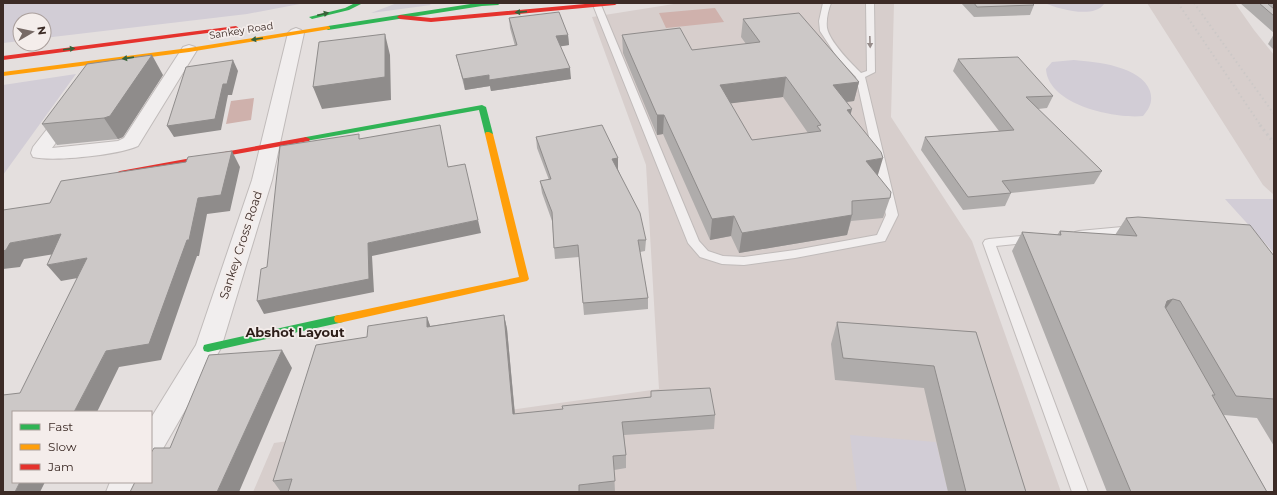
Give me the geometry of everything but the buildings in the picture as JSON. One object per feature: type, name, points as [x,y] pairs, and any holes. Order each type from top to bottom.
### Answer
[{"type":"street","name":"Sankey Road","points":[[300,26],[360,3]]},
{"type":"street","name":"Sankey Road","points":[[469,3],[482,4]]},
{"type":"street","name":"Sankey Road","points":[[3,74],[189,50],[300,26],[400,17],[482,4],[498,3]]},
{"type":"street","points":[[400,17],[431,20],[615,3]]},
{"type":"street","name":"Sankey Road","points":[[3,58],[248,26]]},
{"type":"street","name":"Sankey Cross Road","points":[[152,441],[208,348],[262,180],[300,26]]},
{"type":"street","points":[[77,103],[40,153],[48,154],[122,146],[131,142],[189,50]]},
{"type":"street","points":[[95,78],[107,61]]},
{"type":"street","points":[[141,72],[179,66]]},
{"type":"street","points":[[110,175],[482,106],[524,278],[208,348]]},
{"type":"street","points":[[121,492],[126,483]]},
{"type":"lane","points":[[597,5],[694,244],[704,254],[722,260],[744,261],[795,254],[881,238],[892,215],[860,76],[851,70],[824,31],[824,12],[827,3]]},
{"type":"lane","points":[[860,76],[871,72],[870,3]]},
{"type":"lane","points":[[1068,236],[1148,229]]},
{"type":"lane","points":[[1045,238],[989,243],[1080,492]]},
{"type":"shaded area","points":[[3,3],[305,3],[247,14],[52,37],[52,12],[12,12],[12,42],[3,43]]},
{"type":"shaded area","points":[[397,3],[428,3],[431,5],[371,13]]},
{"type":"shaded area","points":[[680,3],[894,3],[891,117],[972,241],[1061,492],[253,492],[274,443],[659,389],[646,165],[592,17]]},
{"type":"shaded area","points":[[1045,3],[1104,4],[1099,9],[1084,12],[1058,8]]},
{"type":"shaded area","points":[[1147,3],[1235,3],[1274,55],[1274,195],[1263,185]]},
{"type":"shaded area","points":[[715,8],[724,22],[666,28],[659,13]]},
{"type":"shaded area","points":[[1074,60],[1106,64],[1138,76],[1145,83],[1151,95],[1149,107],[1143,116],[1116,115],[1101,112],[1085,107],[1058,92],[1050,81],[1046,69],[1052,62]]},
{"type":"shaded area","points":[[76,74],[3,175],[3,85]]},
{"type":"shaded area","points":[[254,98],[251,120],[226,124],[231,101]]},
{"type":"shaded area","points":[[1225,199],[1274,199],[1274,253]]},
{"type":"shaded area","points":[[850,435],[936,442],[948,492],[857,492]]},
{"type":"railway","points":[[1178,3],[1261,126]]},
{"type":"railway","points":[[1194,3],[1274,114]]},
{"type":"railway","points":[[1260,125],[1274,143]]},
{"type":"traffic: fast","points":[[312,17],[347,9],[360,3]]},
{"type":"traffic: fast","points":[[328,28],[482,4],[498,3]]},
{"type":"traffic: fast","points":[[306,139],[482,107],[489,134]]},
{"type":"traffic: fast","points":[[208,348],[339,319]]},
{"type":"traffic: slow","points":[[3,74],[189,50],[328,28]]},
{"type":"traffic: slow","points":[[339,319],[524,279],[489,134]]},
{"type":"traffic: jam","points":[[400,17],[431,20],[615,3]]},
{"type":"traffic: jam","points":[[3,58],[236,28]]},
{"type":"traffic: jam","points":[[120,173],[306,139]]},
{"type":"district","name":"Abshot Layout","points":[[295,332]]}]
